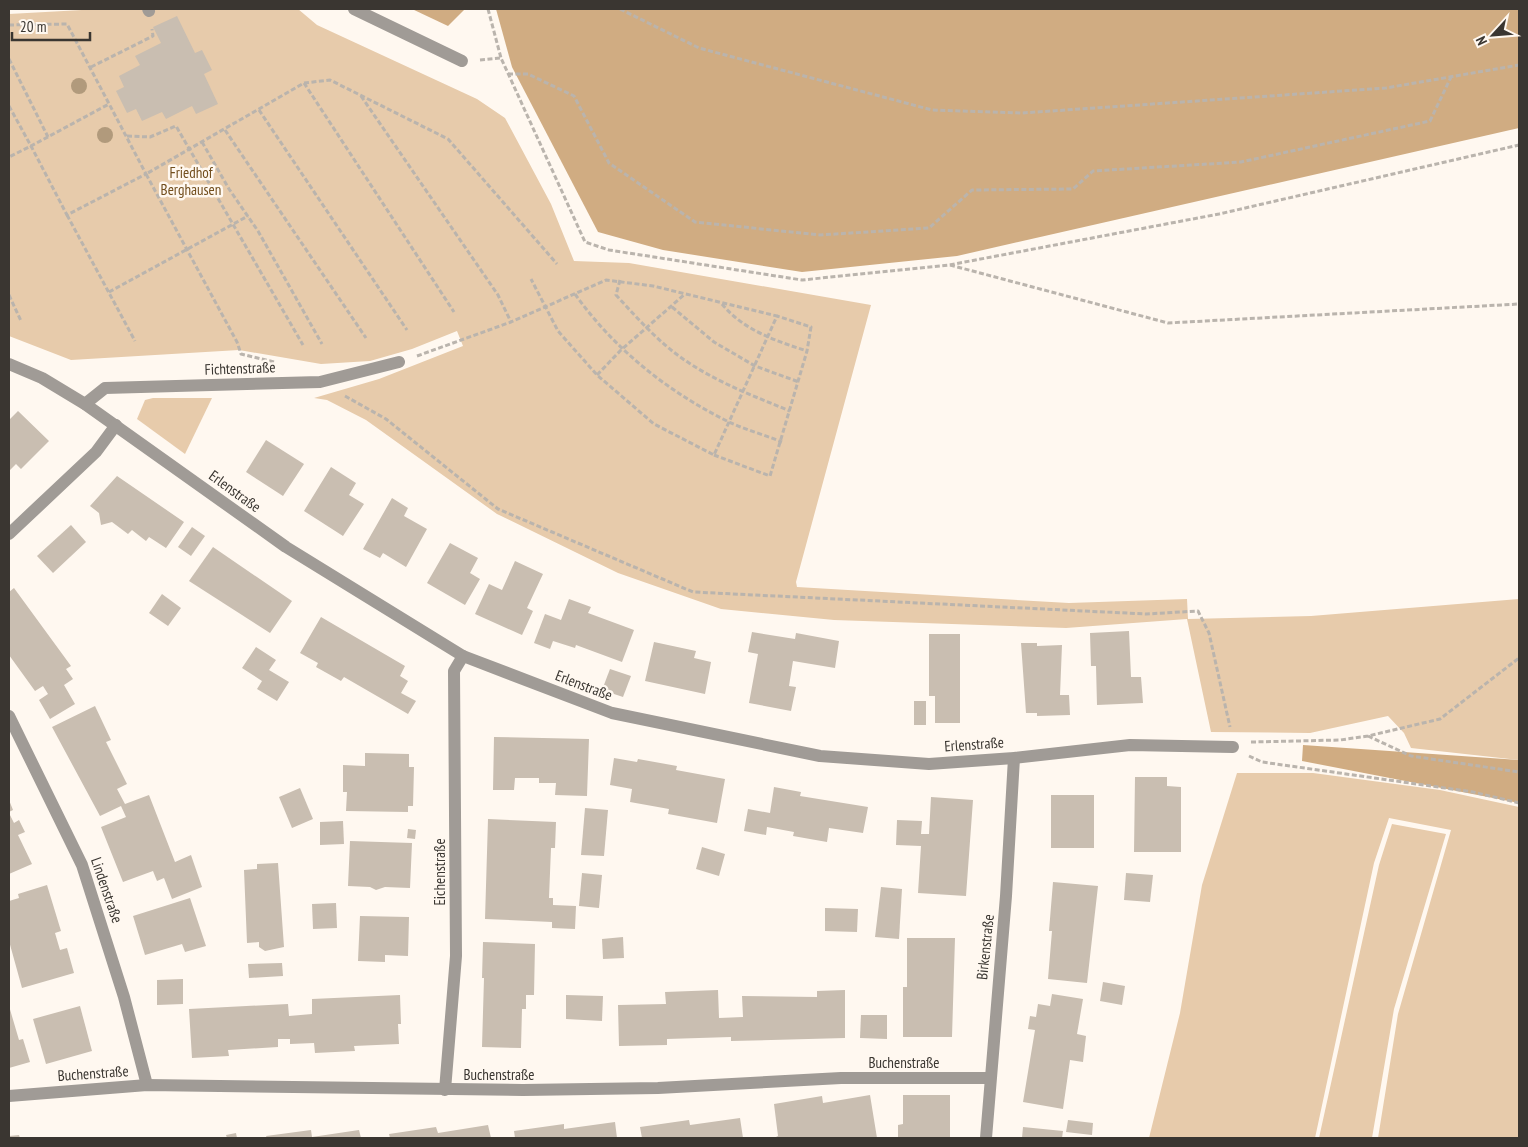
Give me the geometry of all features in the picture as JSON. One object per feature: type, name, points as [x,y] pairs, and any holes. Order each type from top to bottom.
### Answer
[{"type":"street","points":[[354,9],[462,61]]},
{"type":"street","name":"Fichtenstraße","points":[[85,404],[105,388],[320,382],[399,362]]},
{"type":"street","name":"Erlenstraße","points":[[9,364],[42,378],[85,404],[286,547],[463,656],[612,713],[820,756],[929,764],[1014,758],[1130,745],[1233,747]]},
{"type":"street","points":[[9,534],[96,452],[116,425]]},
{"type":"street","name":"Eichenstraße","points":[[445,1090],[456,956],[454,671],[463,656]]},
{"type":"street","name":"Lindenstraße","points":[[10,721],[82,865],[124,997],[147,1085]]},
{"type":"street","name":"Birkenstraße","points":[[986,1138],[1006,896],[1014,758]]},
{"type":"street","name":"Buchenstraße","points":[[9,1096],[147,1085],[445,1090],[658,1088],[841,1078],[990,1078]]},
{"type":"path","points":[[488,9],[501,58],[585,242],[609,250],[802,280],[950,264],[1219,214],[1519,145]]},
{"type":"path","points":[[620,9],[699,48],[932,110],[1022,113],[1386,88],[1519,65]]},
{"type":"path","points":[[91,67],[153,36],[149,10]]},
{"type":"path","points":[[9,25],[68,24],[146,174],[237,342],[241,354],[280,364]]},
{"type":"path","points":[[462,61],[501,58]]},
{"type":"path","points":[[9,59],[48,137]]},
{"type":"path","points":[[508,74],[528,74],[574,96],[609,163],[695,222],[820,235],[929,228],[972,190],[1073,189],[1093,170],[1241,162],[1430,120],[1451,77]]},
{"type":"path","points":[[66,215],[146,174],[304,83],[330,80],[448,139],[557,264]]},
{"type":"path","points":[[304,83],[454,312]]},
{"type":"path","points":[[359,94],[498,295],[512,322]]},
{"type":"path","points":[[9,157],[109,104]]},
{"type":"path","points":[[9,106],[135,341]]},
{"type":"path","points":[[259,110],[407,330]]},
{"type":"path","points":[[126,136],[150,138],[176,126],[303,345]]},
{"type":"path","points":[[225,130],[366,338]]},
{"type":"path","points":[[202,142],[248,216],[322,344]]},
{"type":"path","points":[[109,292],[248,216]]},
{"type":"path","points":[[950,264],[1168,323],[1519,304]]},
{"type":"path","points":[[399,362],[512,322],[544,307],[606,280],[620,280],[777,316],[812,327],[799,382],[770,476],[714,455],[654,424],[597,375],[558,331],[544,307],[531,279]]},
{"type":"path","points":[[620,280],[616,295],[647,329],[689,363],[742,392],[790,411]]},
{"type":"path","points":[[575,294],[594,321],[622,350],[667,385],[729,422],[782,442]]},
{"type":"path","points":[[597,375],[685,294]]},
{"type":"path","points":[[9,295],[20,322]]},
{"type":"path","points":[[722,303],[732,316],[769,339],[807,352]]},
{"type":"path","points":[[672,307],[714,342],[755,366],[799,382]]},
{"type":"path","points":[[714,455],[742,392],[769,339],[777,316]]},
{"type":"path","points":[[320,382],[386,419],[498,509],[693,592],[1146,614],[1198,611],[1208,633],[1225,698],[1233,747]]},
{"type":"path","points":[[1233,747],[1241,742],[1340,740],[1368,736],[1440,719],[1519,658]]},
{"type":"path","points":[[1368,736],[1411,756],[1519,772]]},
{"type":"path","points":[[1233,747],[1262,762],[1473,792],[1519,804]]},
{"type":"green space","name":"Friedhof Berghausen","points":[[100,9],[298,9],[317,25],[477,99],[505,118],[551,204],[574,261],[629,263],[871,305],[796,582],[797,587],[1069,603],[1187,599],[1188,619],[1311,616],[1519,599],[1519,760],[1411,748],[1404,733],[1388,716],[1310,733],[1211,732],[1187,619],[1066,628],[834,620],[721,609],[618,573],[497,514],[366,420],[327,400],[314,398],[379,379],[463,346],[457,331],[412,349],[370,361],[321,364],[239,350],[71,360],[9,336],[9,14]]},
{"type":"green space","points":[[153,398],[212,398],[185,454],[137,419],[145,400]]},
{"type":"green space","points":[[1237,773],[1313,773],[1440,790],[1519,807],[1519,1138],[1378,1138],[1398,1014],[1451,830],[1389,818],[1374,863],[1315,1138],[1149,1138],[1180,1013],[1202,885]]},
{"type":"green space","points":[[1392,824],[1446,834],[1394,1009],[1372,1138],[1319,1138],[1379,865]]},
{"type":"shaded area","points":[[412,9],[465,9],[448,26]]},
{"type":"shaded area","points":[[496,9],[1519,9],[1519,128],[957,256],[802,272],[663,250],[598,232],[512,67]]},
{"type":"shaded area","points":[[1303,745],[1519,760],[1519,803],[1302,761]]},
{"type":"building","points":[[177,16],[195,53],[202,50],[212,70],[204,74],[218,104],[196,114],[192,106],[166,119],[162,112],[142,121],[136,109],[127,113],[116,91],[124,87],[119,76],[140,65],[135,56],[161,43],[153,27]]},
{"type":"building","points":[[18,411],[49,441],[21,469],[16,464],[9,471],[9,420]]},
{"type":"building","points":[[266,440],[304,464],[283,496],[246,472]]},
{"type":"building","points":[[331,467],[356,483],[349,495],[364,504],[343,536],[304,511]]},
{"type":"building","points":[[117,476],[184,522],[166,548],[149,537],[146,541],[132,530],[128,534],[112,522],[101,525],[99,513],[90,506]]},
{"type":"building","points":[[392,498],[408,508],[404,516],[427,529],[406,567],[383,553],[380,558],[363,549]]},
{"type":"building","points":[[71,525],[86,542],[53,573],[37,556]]},
{"type":"building","points":[[192,527],[205,536],[191,556],[178,547]]},
{"type":"building","points":[[450,543],[478,558],[470,573],[480,579],[465,605],[427,583]]},
{"type":"building","points":[[213,547],[292,601],[270,633],[189,581]]},
{"type":"building","points":[[515,561],[543,574],[527,608],[533,611],[522,635],[475,614],[489,584],[502,590]]},
{"type":"building","points":[[14,588],[71,666],[66,669],[73,679],[64,685],[75,704],[50,719],[39,700],[48,694],[43,686],[35,691],[9,655],[9,592]]},
{"type":"building","points":[[162,594],[181,608],[168,626],[149,613]]},
{"type":"building","points":[[569,599],[591,607],[588,613],[634,630],[622,662],[576,645],[575,648],[553,641],[550,649],[534,643],[545,614],[561,620]]},
{"type":"building","points":[[321,617],[405,666],[400,676],[408,681],[401,693],[416,701],[408,714],[344,677],[341,681],[316,667],[318,663],[300,653]]},
{"type":"building","points":[[1129,631],[1131,677],[1141,677],[1143,703],[1097,705],[1096,666],[1091,666],[1090,633]]},
{"type":"building","points":[[752,632],[795,639],[796,633],[839,641],[835,668],[793,661],[789,686],[796,687],[791,711],[749,703],[758,654],[748,652]]},
{"type":"building","points":[[929,634],[960,634],[960,723],[935,723],[935,696],[929,696]]},
{"type":"building","points":[[654,642],[696,651],[694,658],[711,662],[705,694],[645,681]]},
{"type":"building","points":[[1021,643],[1037,643],[1037,646],[1062,645],[1060,695],[1069,695],[1070,715],[1037,716],[1037,713],[1026,713]]},
{"type":"building","points":[[256,647],[276,660],[269,670],[289,682],[277,701],[257,689],[262,681],[242,668]]},
{"type":"building","points":[[610,669],[631,676],[623,697],[602,690]]},
{"type":"building","points":[[914,701],[926,701],[926,725],[914,725]]},
{"type":"building","points":[[95,706],[111,740],[106,742],[127,784],[117,789],[125,804],[149,795],[175,862],[191,855],[202,887],[172,899],[164,878],[157,881],[153,871],[123,882],[101,827],[126,817],[121,806],[100,816],[52,727]]},
{"type":"building","points":[[494,737],[589,739],[587,796],[555,795],[556,783],[539,783],[539,778],[515,778],[514,790],[493,790]]},
{"type":"building","points":[[365,753],[409,754],[409,767],[414,767],[413,806],[408,806],[408,812],[346,811],[347,792],[343,792],[343,765],[365,766]]},
{"type":"building","points":[[614,758],[637,762],[638,759],[677,766],[676,770],[725,779],[717,823],[668,814],[669,809],[630,802],[632,789],[610,785]]},
{"type":"building","points":[[1135,777],[1167,777],[1167,786],[1181,787],[1181,852],[1134,852]]},
{"type":"building","points":[[774,787],[801,792],[800,796],[868,807],[863,833],[829,828],[827,842],[793,836],[794,832],[767,827],[766,835],[744,831],[748,809],[770,813]]},
{"type":"building","points":[[300,788],[313,819],[292,828],[279,797]]},
{"type":"building","points":[[1051,795],[1094,795],[1094,848],[1051,848]]},
{"type":"building","points":[[931,797],[973,800],[966,896],[918,893],[921,846],[896,845],[897,820],[922,821],[921,834],[929,834]]},
{"type":"building","points":[[9,800],[13,810],[9,812]]},
{"type":"building","points":[[585,808],[608,810],[604,856],[581,855]]},
{"type":"building","points":[[9,813],[14,823],[19,820],[25,832],[18,835],[32,864],[9,874]]},
{"type":"building","points":[[488,819],[556,822],[555,848],[551,848],[549,898],[553,898],[553,905],[576,906],[575,929],[552,928],[552,922],[485,919]]},
{"type":"building","points":[[343,821],[344,844],[320,845],[320,822]]},
{"type":"building","points":[[408,829],[416,830],[415,839],[407,838]]},
{"type":"building","points":[[350,841],[412,843],[410,888],[385,887],[376,890],[370,887],[348,886]]},
{"type":"building","points":[[702,847],[725,854],[719,876],[696,869]]},
{"type":"building","points":[[278,863],[284,947],[265,951],[259,947],[259,942],[247,943],[244,870],[257,869],[257,864]]},
{"type":"building","points":[[582,873],[602,875],[599,908],[579,906]]},
{"type":"building","points":[[1126,873],[1153,875],[1150,902],[1124,900]]},
{"type":"building","points":[[1053,882],[1098,886],[1087,983],[1048,979],[1052,931],[1049,931]]},
{"type":"building","points":[[47,885],[61,931],[55,933],[60,950],[67,948],[74,973],[22,988],[9,941],[9,901],[19,898],[18,894]]},
{"type":"building","points":[[881,887],[902,889],[899,939],[875,937]]},
{"type":"building","points":[[190,898],[206,946],[185,952],[182,944],[145,955],[133,916]]},
{"type":"building","points":[[336,903],[337,928],[313,929],[312,904]]},
{"type":"building","points":[[825,908],[858,909],[857,932],[825,931]]},
{"type":"building","points":[[360,916],[409,917],[408,956],[385,955],[385,962],[358,961]]},
{"type":"building","points":[[623,937],[624,958],[603,959],[602,939]]},
{"type":"building","points":[[907,938],[955,938],[952,1037],[903,1037],[903,987],[907,987]]},
{"type":"building","points":[[483,942],[535,944],[534,995],[526,995],[526,1009],[522,1009],[521,1048],[482,1047]]},
{"type":"building","points":[[282,963],[283,976],[249,978],[248,964]]},
{"type":"building","points":[[183,979],[183,1004],[157,1005],[157,980]]},
{"type":"building","points":[[1103,982],[1125,986],[1122,1005],[1100,1001]]},
{"type":"building","points":[[718,990],[719,1018],[743,1017],[742,996],[817,997],[817,991],[845,990],[845,1038],[731,1041],[731,1037],[667,1039],[667,1045],[619,1046],[618,1005],[666,1004],[665,992]]},
{"type":"building","points":[[1052,994],[1083,999],[1077,1034],[1086,1036],[1083,1062],[1070,1060],[1063,1109],[1023,1102],[1035,1030],[1028,1029],[1030,1016],[1036,1017],[1038,1004],[1050,1006]]},
{"type":"building","points":[[400,995],[401,1024],[398,1024],[399,1044],[354,1046],[355,1051],[315,1053],[314,1043],[290,1044],[290,1039],[278,1039],[278,1047],[228,1050],[229,1056],[192,1058],[189,1009],[288,1004],[289,1016],[312,1014],[312,999]]},
{"type":"building","points":[[566,995],[603,996],[602,1021],[566,1019]]},
{"type":"building","points":[[9,1006],[19,1040],[23,1039],[30,1062],[9,1068]]},
{"type":"building","points":[[80,1006],[92,1051],[46,1064],[33,1019]]},
{"type":"building","points":[[861,1015],[887,1015],[887,1039],[860,1038]]},
{"type":"building","points":[[870,1095],[877,1138],[774,1138],[778,1136],[774,1104],[822,1096],[823,1103]]},
{"type":"building","points":[[903,1095],[950,1095],[950,1138],[898,1137],[898,1125],[903,1124]]},
{"type":"building","points":[[740,1118],[743,1138],[642,1138],[640,1127],[689,1120],[690,1125]]},
{"type":"building","points":[[1068,1120],[1093,1123],[1092,1135],[1066,1132]]},
{"type":"building","points":[[615,1122],[617,1138],[515,1138],[514,1131],[564,1124],[564,1129]]},
{"type":"building","points":[[488,1125],[491,1138],[390,1138],[389,1134],[436,1127],[438,1133]]},
{"type":"building","points":[[1023,1127],[1063,1131],[1062,1138],[1022,1138]]},
{"type":"building","points":[[311,1130],[312,1137],[359,1130],[361,1138],[267,1138],[266,1136]]},
{"type":"building","points":[[236,1133],[237,1138],[227,1138],[226,1135]]},
{"type":"building","points":[[19,1135],[20,1138],[9,1138],[9,1136]]}]
